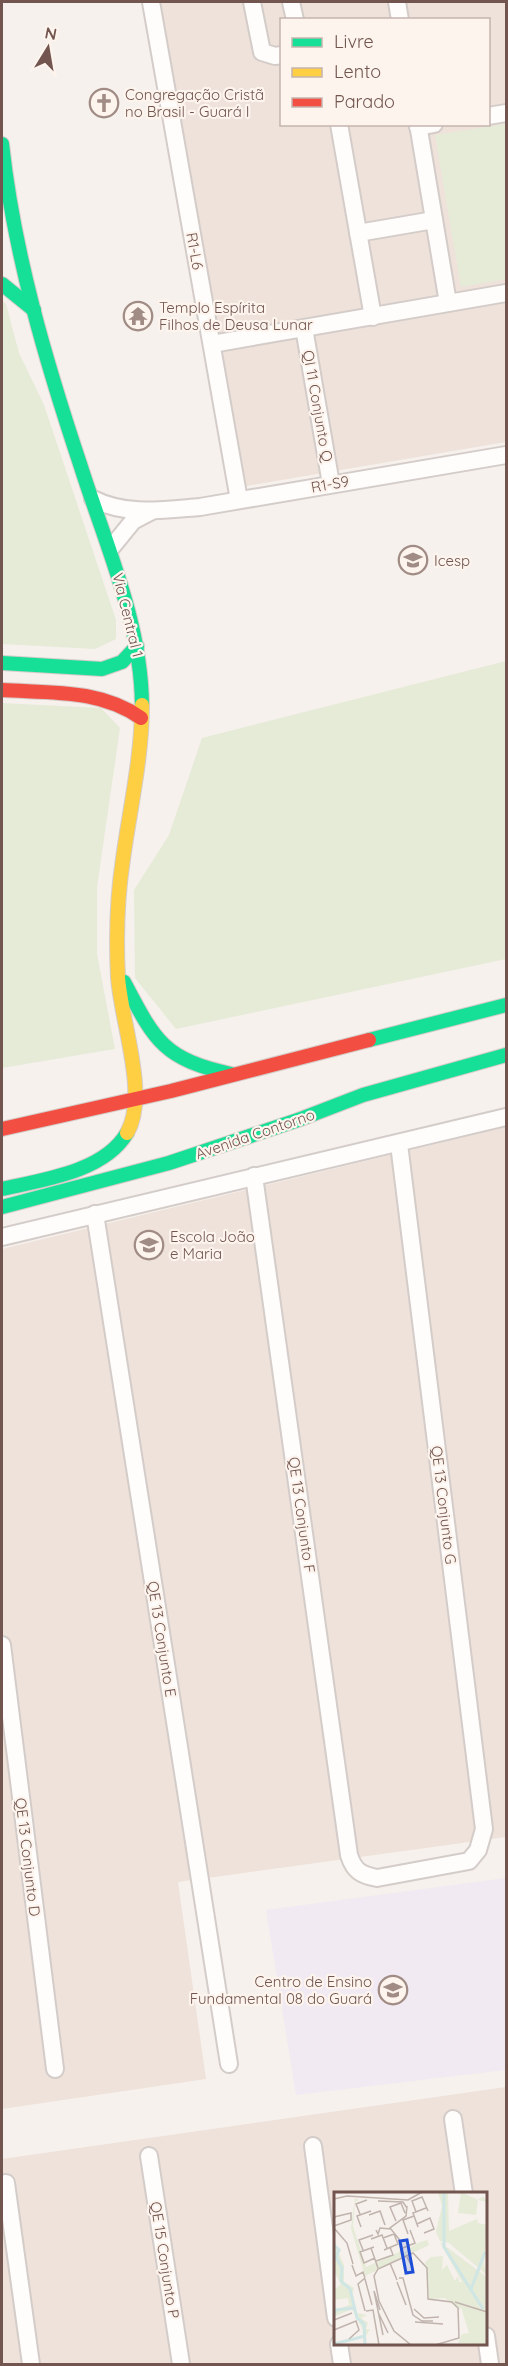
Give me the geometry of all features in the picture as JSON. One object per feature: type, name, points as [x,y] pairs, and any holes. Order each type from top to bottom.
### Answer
[{"type":"main road","name":"Via Central 1","points":[[2,144],[10,236],[93,499],[111,548],[137,646],[142,677],[141,718],[131,813],[119,889],[117,970],[138,1098]]},
{"type":"main road","points":[[2,284],[33,310]]},
{"type":"main road","points":[[2,663],[113,668],[124,662],[137,646]]},
{"type":"main road","points":[[2,690],[109,700],[141,718]]},
{"type":"main road","points":[[117,970],[144,1020],[168,1051],[188,1063],[231,1074]]},
{"type":"main road","points":[[2,1129],[138,1098],[507,1005]]},
{"type":"main road","name":"Avenida Contorno","points":[[2,1207],[169,1163],[305,1118],[363,1095],[507,1055]]},
{"type":"main road","points":[[2,1189],[79,1169],[95,1161],[120,1143],[131,1129],[138,1098]]},
{"type":"street","name":"R1-L6","points":[[151,2],[239,500]]},
{"type":"street","points":[[252,2],[262,52],[280,56]]},
{"type":"street","points":[[291,2],[295,18]]},
{"type":"street","points":[[397,2],[400,18]]},
{"type":"street","points":[[490,116],[507,113]]},
{"type":"street","points":[[339,126],[373,317]]},
{"type":"street","points":[[424,126],[434,220],[448,303]]},
{"type":"street","points":[[358,233],[434,220]]},
{"type":"street","points":[[212,344],[507,293]]},
{"type":"street","name":"QI 11 Conjunto Q","points":[[304,328],[331,484]]},
{"type":"street","name":"R1-S9","points":[[93,499],[109,507],[152,511],[200,507],[507,454]]},
{"type":"street","name":"R1-S9","points":[[111,548],[133,520],[152,511]]},
{"type":"street","points":[[2,1238],[507,1117]]},
{"type":"street","name":"QE 13 Conjunto G","points":[[349,1855],[352,1867],[357,1872],[377,1878],[469,1861],[478,1850],[484,1829],[399,1144]]},
{"type":"street","name":"QE 13 Conjunto F","points":[[254,1176],[349,1855]]},
{"type":"street","name":"QE 13 Conjunto E","points":[[95,1214],[229,2064]]},
{"type":"street","name":"QE 13 Conjunto D","points":[[2,1645],[55,2069]]},
{"type":"street","points":[[453,2119],[464,2192]]},
{"type":"street","points":[[313,2146],[334,2303]]},
{"type":"street","name":"QE 15 Conjunto P","points":[[149,2156],[181,2364]]},
{"type":"street","points":[[6,2182],[32,2364]]},
{"type":"street","points":[[487,2343],[490,2364]]},
{"type":"street","points":[[339,2345],[342,2364]]},
{"type":"shaded area","points":[[158,2],[506,2],[506,442],[241,487]]},
{"type":"shaded area","points":[[506,1127],[506,1837],[178,1882],[206,2079],[2,2109],[2,1249]]},
{"type":"shaded area","name":"Centro de Ensino Fundamental 08 do Guará","points":[[506,1878],[506,2070],[296,2095],[266,1910]]},
{"type":"shaded area","points":[[506,2087],[506,2364],[2,2364],[2,2159]]},
{"type":"green space","points":[[506,124],[506,279],[461,287],[435,135]]},
{"type":"green space","points":[[2,300],[6,304],[19,353],[44,405],[116,620],[116,639],[95,649],[2,644]]},
{"type":"green space","points":[[506,661],[506,959],[176,1029],[135,978],[134,890],[169,835],[202,738]]},
{"type":"green space","points":[[2,703],[101,708],[120,728],[97,887],[97,954],[115,1049],[2,1068]]},
{"type":"traffic: fast","points":[[2,144],[14,226],[44,348],[129,614],[136,643],[142,705]]},
{"type":"traffic: fast","points":[[2,284],[34,310]]},
{"type":"traffic: fast","points":[[2,663],[102,669],[122,662],[137,646]]},
{"type":"traffic: fast","points":[[124,982],[144,1019],[175,1054],[190,1062],[231,1074]]},
{"type":"traffic: fast","points":[[369,1040],[506,1005]]},
{"type":"traffic: fast","points":[[2,1207],[169,1163],[298,1120],[363,1095],[506,1055]]},
{"type":"traffic: fast","points":[[2,1189],[53,1178],[88,1165],[117,1146],[127,1133]]},
{"type":"traffic: slow","points":[[127,1133],[133,1117],[135,1079],[118,977],[118,918],[121,874],[138,763],[142,705]]},
{"type":"traffic: jam","points":[[2,690],[92,697],[109,702],[141,718]]},
{"type":"traffic: jam","points":[[2,1129],[171,1091],[369,1040]]},
{"type":"place","name":"Congregação Cristã no Brasil - Guará I","points":[[104,103]]},
{"type":"place","name":"Templo Espírita Filhos de Deusa Lunar","points":[[138,316]]},
{"type":"place","name":"Icesp","points":[[413,560]]},
{"type":"place","name":"Escola João e Maria","points":[[149,1245]]},
{"type":"place","name":"Centro de Ensino Fundamental 08 do Guará","points":[[393,1990]]}]
